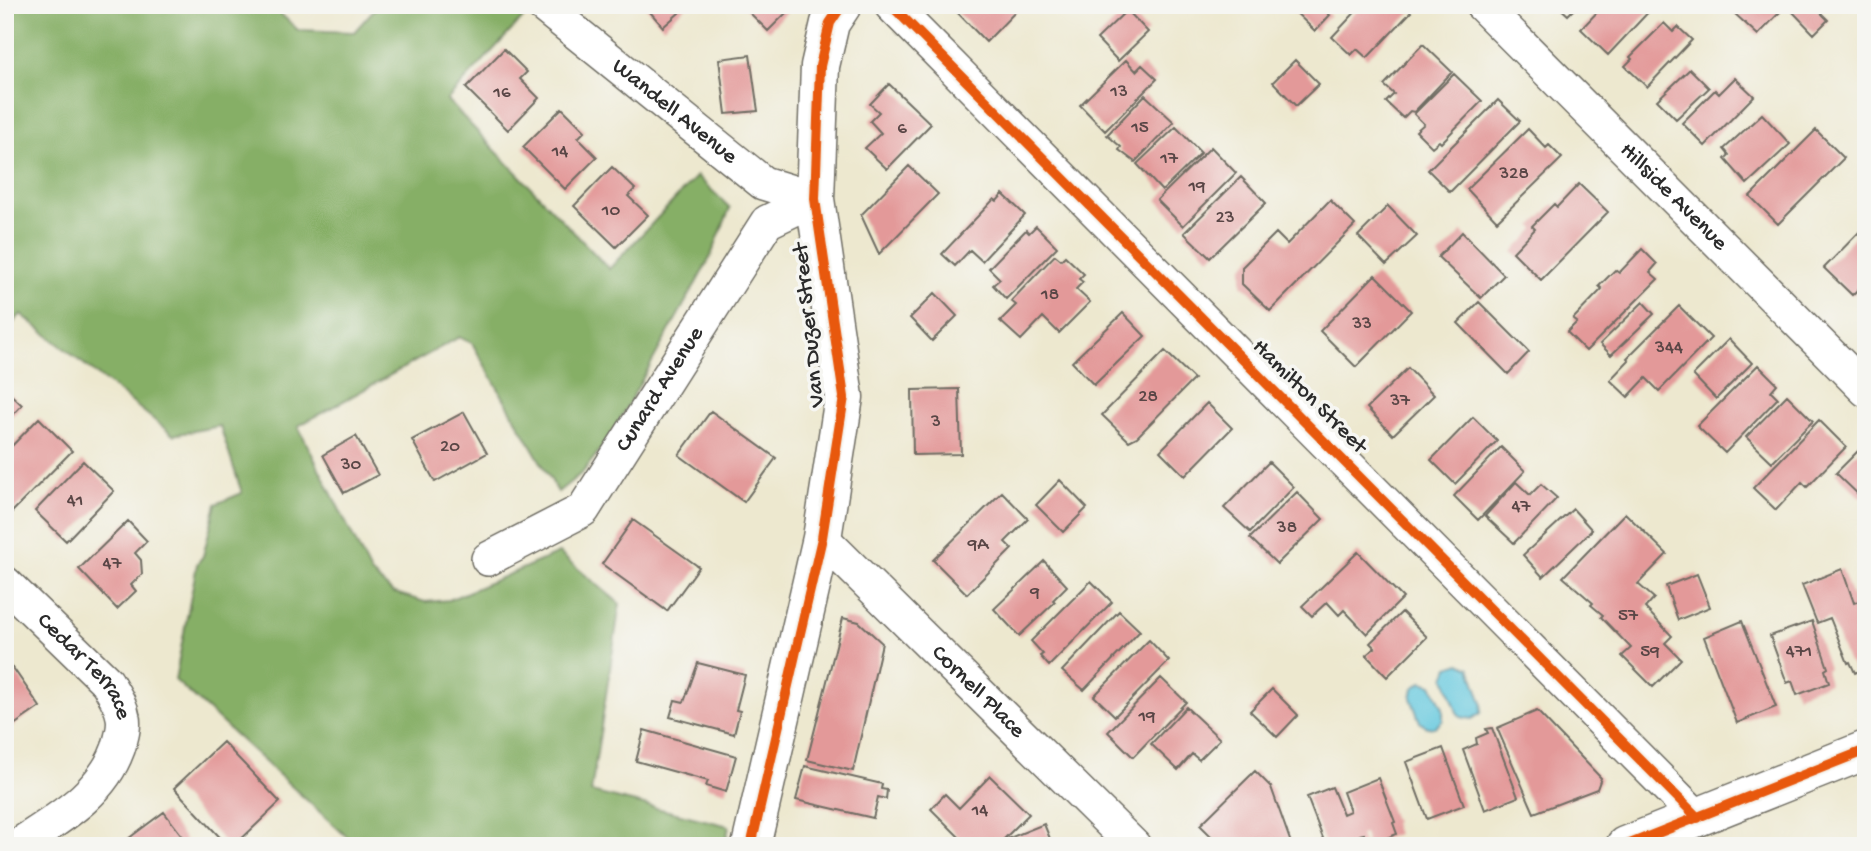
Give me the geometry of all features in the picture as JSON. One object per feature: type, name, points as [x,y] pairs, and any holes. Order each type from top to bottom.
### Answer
[{"type":"main road","name":"Van Duzer Street","points":[[751,846],[822,538],[844,397],[816,199],[820,66],[830,23],[842,5]]},
{"type":"main road","points":[[1625,846],[1866,750]]},
{"type":"street","name":"Wandell Avenue","points":[[542,5],[763,183],[816,199]]},
{"type":"street","name":"Hamilton Street","points":[[891,5],[1698,818]]},
{"type":"street","name":"Hillside Avenue","points":[[1482,5],[1866,390]]},
{"type":"street","name":"Cunard Avenue","points":[[488,559],[583,510],[767,222],[816,199]]},
{"type":"street","name":"Cornell Place","points":[[822,538],[1135,846]]},
{"type":"street","name":"Cedar Terrace","points":[[5,583],[107,682],[124,719],[122,738],[113,762],[83,802],[17,846]]},
{"type":"green space","points":[[5,5],[271,5],[298,30],[354,32],[378,5],[526,5],[531,9],[447,100],[609,269],[697,176],[730,208],[710,258],[610,437],[583,472],[558,492],[472,343],[459,337],[298,426],[371,573],[392,592],[425,602],[449,600],[559,553],[620,604],[591,792],[729,826],[725,846],[357,846],[175,680],[197,564],[203,556],[216,504],[242,493],[220,426],[173,435],[21,314],[5,332]]},
{"type":"water","points":[[1460,663],[1470,668],[1482,703],[1481,713],[1472,719],[1461,717],[1457,712],[1445,678],[1449,667]]},
{"type":"water","points":[[1422,682],[1432,685],[1443,708],[1443,720],[1435,727],[1420,722],[1411,698],[1413,688]]},
{"type":"building","points":[[644,5],[688,5],[663,27]]},
{"type":"building","points":[[742,5],[786,5],[790,9],[768,31]]},
{"type":"building","points":[[956,5],[1022,5],[986,42],[953,8]]},
{"type":"building","points":[[1288,5],[1329,5],[1324,10],[1330,15],[1315,31]]},
{"type":"building","points":[[1362,5],[1404,5],[1411,12],[1367,58],[1357,49],[1351,55],[1332,37]]},
{"type":"building","points":[[1557,5],[1578,5],[1568,15]]},
{"type":"building","points":[[1604,5],[1655,5],[1608,55],[1581,29]]},
{"type":"building","points":[[1741,5],[1777,5],[1782,10],[1758,35],[1734,13]]},
{"type":"building","points":[[1796,5],[1813,5],[1828,20],[1814,34],[1791,10]]},
{"type":"building","points":[[1127,10],[1148,32],[1118,61],[1097,39]]},
{"type":"building","points":[[1664,23],[1673,32],[1678,27],[1692,40],[1647,87],[1625,66],[1632,59],[1630,57]]},
{"type":"building","points":[[1423,44],[1452,72],[1414,112],[1410,111],[1403,118],[1386,102],[1394,94],[1384,85]]},
{"type":"building","points":[[504,49],[527,72],[520,79],[539,98],[508,130],[466,88]]},
{"type":"building","points":[[750,55],[758,111],[726,114],[719,59]]},
{"type":"building","points":[[1126,60],[1136,71],[1142,65],[1157,79],[1105,131],[1080,105]]},
{"type":"building","points":[[1295,60],[1319,84],[1296,106],[1273,82]]},
{"type":"building","points":[[1690,69],[1709,88],[1676,119],[1657,100]]},
{"type":"building","points":[[1454,74],[1482,101],[1441,143],[1439,141],[1432,147],[1416,131],[1424,124],[1414,114]]},
{"type":"building","points":[[1735,78],[1754,96],[1705,146],[1682,123],[1715,90],[1719,94]]},
{"type":"building","points":[[889,84],[931,124],[887,169],[865,148],[881,133],[870,121],[879,112],[870,104]]},
{"type":"building","points":[[1145,95],[1174,122],[1135,162],[1119,150],[1121,147],[1107,135]]},
{"type":"building","points":[[1498,100],[1520,121],[1450,192],[1428,170]]},
{"type":"building","points":[[562,108],[585,131],[578,138],[597,157],[565,189],[523,147]]},
{"type":"building","points":[[1762,114],[1790,144],[1747,184],[1725,159],[1729,155],[1724,149]]},
{"type":"building","points":[[1176,127],[1201,153],[1162,191],[1137,164]]},
{"type":"building","points":[[1528,129],[1546,148],[1549,145],[1562,158],[1497,221],[1467,189]]},
{"type":"building","points":[[1816,130],[1844,158],[1778,224],[1750,196]]},
{"type":"building","points":[[1211,147],[1236,173],[1183,226],[1157,200]]},
{"type":"building","points":[[909,166],[938,194],[879,254],[861,215]]},
{"type":"building","points":[[612,167],[635,189],[628,196],[648,215],[616,247],[574,206]]},
{"type":"building","points":[[1241,177],[1266,203],[1210,258],[1184,233]]},
{"type":"building","points":[[1579,184],[1608,212],[1541,280],[1513,252],[1535,229],[1532,226],[1554,204],[1557,207]]},
{"type":"building","points":[[1003,194],[1025,215],[982,261],[970,250],[955,266],[942,254],[994,199],[997,201]]},
{"type":"building","points":[[1330,200],[1355,225],[1270,311],[1242,284],[1242,267],[1276,233],[1287,244]]},
{"type":"building","points":[[1388,206],[1417,236],[1386,265],[1358,236]]},
{"type":"building","points":[[1866,225],[1866,282],[1852,295],[1824,268]]},
{"type":"building","points":[[1036,226],[1057,247],[1006,299],[993,285],[1000,279],[989,268],[1026,230],[1029,233]]},
{"type":"building","points":[[1462,232],[1504,275],[1481,298],[1438,257]]},
{"type":"building","points":[[1642,249],[1657,264],[1650,272],[1658,279],[1586,351],[1567,332],[1577,322],[1573,319],[1602,289],[1599,286],[1615,270],[1619,273]]},
{"type":"building","points":[[1055,255],[1061,260],[1065,256],[1084,274],[1079,279],[1083,282],[1076,289],[1090,302],[1059,333],[1043,317],[1021,340],[1000,321],[1016,305],[1011,301]]},
{"type":"building","points":[[1375,275],[1411,311],[1356,367],[1320,331]]},
{"type":"building","points":[[935,293],[957,316],[932,341],[910,318]]},
{"type":"building","points":[[1479,302],[1529,352],[1508,374],[1458,323]]},
{"type":"building","points":[[1643,302],[1654,314],[1611,355],[1600,344]]},
{"type":"building","points":[[1679,306],[1711,338],[1659,391],[1646,378],[1628,397],[1610,380],[1629,360],[1627,358]]},
{"type":"building","points":[[1123,313],[1145,336],[1094,385],[1072,362]]},
{"type":"building","points":[[1729,339],[1752,363],[1716,399],[1693,375]]},
{"type":"building","points":[[1165,351],[1194,379],[1137,437],[1129,441],[1102,415]]},
{"type":"building","points":[[1758,365],[1777,384],[1771,391],[1778,398],[1725,453],[1697,426]]},
{"type":"building","points":[[1408,368],[1434,395],[1393,435],[1367,408]]},
{"type":"building","points":[[5,389],[22,405],[5,423]]},
{"type":"building","points":[[959,389],[961,454],[913,455],[912,390]]},
{"type":"building","points":[[1787,395],[1813,421],[1772,462],[1746,437]]},
{"type":"building","points":[[1207,403],[1232,428],[1185,476],[1160,451]]},
{"type":"building","points":[[711,411],[776,458],[744,502],[679,455]]},
{"type":"building","points":[[464,412],[487,453],[435,482],[412,440]]},
{"type":"building","points":[[1473,417],[1497,441],[1455,484],[1431,460]]},
{"type":"building","points":[[39,418],[72,451],[12,512],[5,505],[5,453]]},
{"type":"building","points":[[1819,420],[1846,447],[1807,487],[1802,482],[1776,510],[1753,488]]},
{"type":"building","points":[[356,436],[378,475],[344,493],[323,455]]},
{"type":"building","points":[[1501,447],[1525,471],[1478,520],[1454,496]]},
{"type":"building","points":[[1858,451],[1866,459],[1866,502],[1836,473]]},
{"type":"building","points":[[83,461],[114,491],[66,541],[35,511]]},
{"type":"building","points":[[1269,462],[1294,487],[1250,532],[1224,508]]},
{"type":"building","points":[[1060,480],[1087,508],[1063,532],[1036,505]]},
{"type":"building","points":[[1516,482],[1530,495],[1541,484],[1557,498],[1514,543],[1485,516]]},
{"type":"building","points":[[1002,492],[1028,519],[1005,542],[1012,549],[967,594],[933,560]]},
{"type":"building","points":[[1297,492],[1323,519],[1277,564],[1250,538]]},
{"type":"building","points":[[1573,509],[1592,530],[1543,577],[1523,555]]},
{"type":"building","points":[[1625,513],[1667,554],[1638,584],[1654,598],[1645,608],[1672,636],[1665,643],[1681,659],[1653,687],[1622,656],[1631,648],[1601,617],[1603,615],[1591,605],[1593,603],[1563,577]]},
{"type":"building","points":[[633,520],[699,567],[667,611],[602,564]]},
{"type":"building","points":[[128,521],[147,541],[135,553],[141,560],[142,574],[131,585],[136,591],[117,609],[79,569]]},
{"type":"building","points":[[1358,552],[1403,598],[1367,634],[1344,610],[1339,615],[1327,602],[1312,616],[1302,606]]},
{"type":"building","points":[[1044,561],[1067,586],[1053,600],[1055,602],[1019,636],[994,609]]},
{"type":"building","points":[[1842,569],[1854,603],[1866,598],[1866,668],[1855,673],[1850,662],[1848,663],[1830,618],[1817,623],[1802,585]]},
{"type":"building","points":[[1697,574],[1710,607],[1678,620],[1666,586]]},
{"type":"building","points":[[1091,581],[1112,602],[1049,666],[1040,656],[1043,654],[1031,641]]},
{"type":"building","points":[[1119,611],[1140,631],[1084,690],[1062,671]]},
{"type":"building","points":[[1402,612],[1427,637],[1387,677],[1366,655],[1375,648],[1370,643]]},
{"type":"building","points":[[843,618],[859,622],[882,643],[853,771],[807,760]]},
{"type":"building","points":[[1742,621],[1776,707],[1737,723],[1704,637]]},
{"type":"building","points":[[1812,621],[1828,668],[1825,670],[1829,683],[1797,695],[1792,681],[1787,683],[1770,636]]},
{"type":"building","points":[[1149,640],[1169,661],[1115,716],[1094,696]]},
{"type":"building","points":[[9,662],[40,707],[5,731],[5,664]]},
{"type":"building","points":[[698,663],[745,675],[736,710],[740,711],[734,734],[670,717],[675,700],[684,702]]},
{"type":"building","points":[[1161,678],[1186,702],[1133,757],[1108,732]]},
{"type":"building","points":[[1272,689],[1298,715],[1277,737],[1250,711]]},
{"type":"building","points":[[1186,707],[1220,739],[1199,760],[1192,754],[1178,770],[1151,744]]},
{"type":"building","points":[[1537,711],[1601,778],[1597,789],[1534,813],[1497,728]]},
{"type":"building","points":[[1492,728],[1518,797],[1485,810],[1463,750],[1477,744],[1476,738],[1488,733],[1486,729]]},
{"type":"building","points":[[644,730],[736,756],[726,792],[706,786],[708,781],[636,761]]},
{"type":"building","points":[[223,742],[280,802],[234,846],[228,846],[174,788]]},
{"type":"building","points":[[1443,748],[1464,805],[1427,819],[1406,762]]},
{"type":"building","points":[[805,766],[882,784],[881,789],[887,790],[886,799],[878,797],[873,818],[796,800]]},
{"type":"building","points":[[1255,771],[1271,787],[1292,846],[1230,846],[1226,842],[1221,846],[1200,825]]},
{"type":"building","points":[[990,776],[1029,814],[1003,840],[983,846],[968,846],[931,809],[945,794],[959,808]]},
{"type":"building","points":[[1378,778],[1397,834],[1368,845],[1364,834],[1360,835],[1364,846],[1326,846],[1307,797],[1332,787],[1343,814],[1350,811],[1343,792]]},
{"type":"building","points":[[164,812],[190,846],[119,846],[137,832]]},
{"type":"building","points":[[1044,824],[1053,846],[1010,846],[1007,839]]},
{"type":"cycle path","points":[[751,846],[822,538],[844,397],[815,199],[820,66],[830,23],[842,5]]},
{"type":"cycle path","points":[[891,5],[1698,818]]},
{"type":"cycle path","points":[[1625,846],[1866,750]]}]
